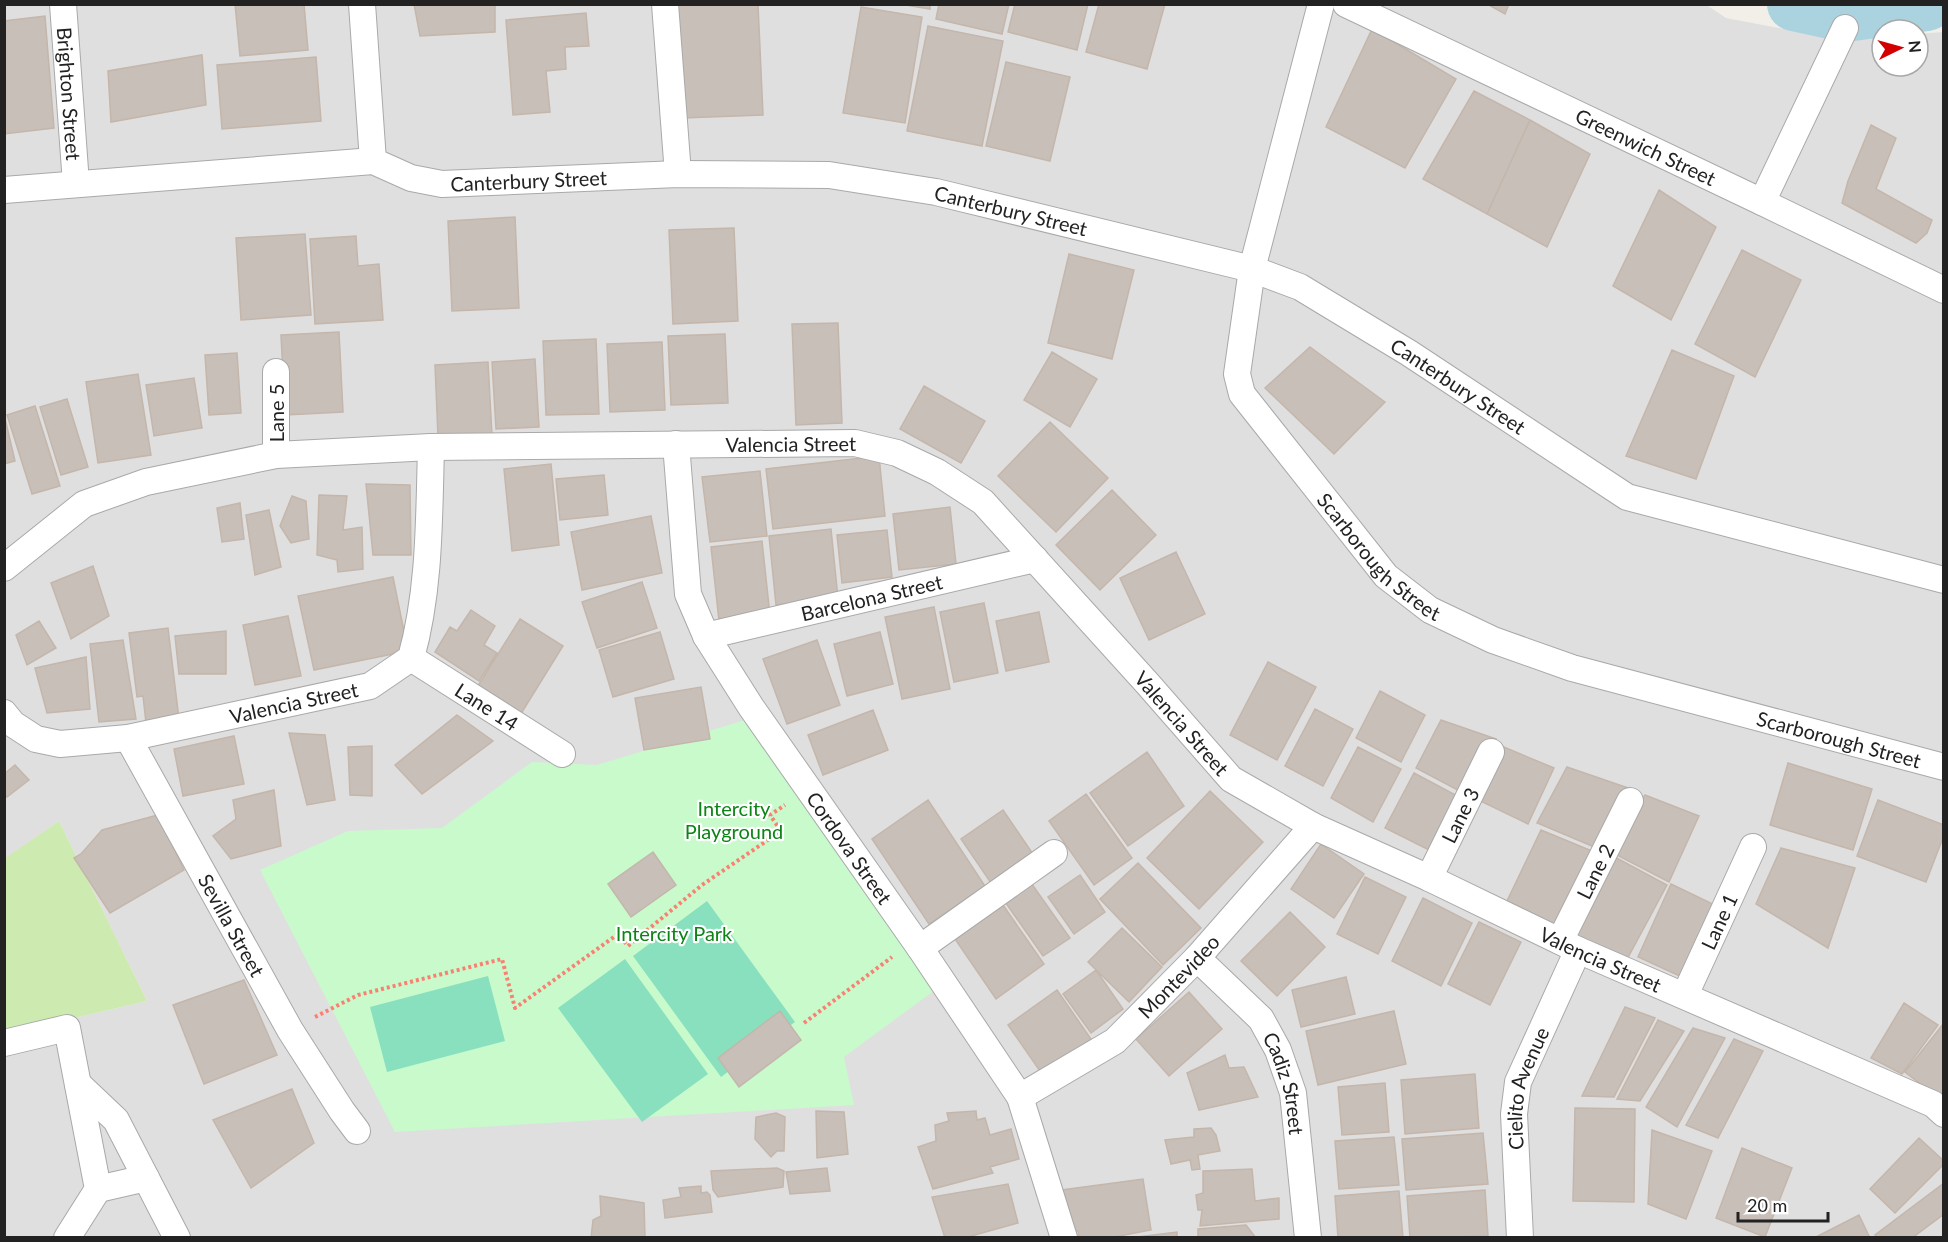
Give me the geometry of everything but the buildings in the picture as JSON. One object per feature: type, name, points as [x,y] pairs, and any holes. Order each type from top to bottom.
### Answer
[{"type":"street","name":"Brighton Street","points":[[63,4],[76,184]]},
{"type":"street","points":[[362,4],[373,161]]},
{"type":"street","points":[[665,4],[678,174]]},
{"type":"street","name":"Scarborough Street","points":[[1322,4],[1252,269],[1237,374],[1242,394],[1386,576],[1430,610],[1493,640],[1572,668],[1944,766]]},
{"type":"street","name":"Greenwich Street","points":[[1346,4],[1944,290]]},
{"type":"street","points":[[1762,201],[1845,28]]},
{"type":"street","name":"Canterbury Street","points":[[4,190],[373,161],[411,178],[442,184],[678,174],[829,175],[936,192],[1252,269],[1300,287],[1408,353],[1628,497],[1944,580]]},
{"type":"street","name":"Lane 5","points":[[276,372],[276,454]]},
{"type":"street","name":"Valencia Street","points":[[4,568],[84,504],[146,482],[276,454],[431,447],[855,443],[897,453],[937,472],[983,501],[1148,683],[1230,779],[1313,826],[1429,878],[1569,946],[1934,1104],[1944,1114]]},
{"type":"street","name":"Cordova Street","points":[[676,444],[688,594],[706,636],[752,707],[1020,1096],[1064,1238]]},
{"type":"street","points":[[411,658],[420,624],[429,532],[431,447]]},
{"type":"street","name":"Barcelona Street","points":[[706,636],[1035,559]]},
{"type":"street","name":"Valencia Street","points":[[4,713],[13,724],[36,739],[60,744],[128,738],[370,686],[411,658]]},
{"type":"street","name":"Lane 14","points":[[411,658],[562,754]]},
{"type":"street","name":"Sevilla Street","points":[[128,738],[290,1030],[350,1121]]},
{"type":"street","name":"Lane 3","points":[[1429,878],[1491,752]]},
{"type":"street","name":"Lane 2","points":[[1569,946],[1629,801]]},
{"type":"street","name":"Montevideo","points":[[1020,1096],[1115,1041],[1197,958],[1313,826]]},
{"type":"street","name":"Lane 1","points":[[1685,996],[1753,846]]},
{"type":"street","points":[[917,944],[1054,854]]},
{"type":"street","name":"Cielito Avenue","points":[[1520,1238],[1514,1114],[1518,1082],[1569,946]]},
{"type":"street","name":"Cadiz Street","points":[[1197,958],[1261,1019],[1278,1050],[1293,1093],[1308,1238]]},
{"type":"street","points":[[4,1043],[68,1028],[98,1190]]},
{"type":"street","points":[[78,1084],[116,1120],[177,1238]]},
{"type":"street","points":[[67,1238],[98,1190],[146,1178]]},
{"type":"path","points":[[290,1030],[357,995],[502,959],[515,1008],[618,934],[628,946],[702,885],[781,831],[770,815],[809,789]]},
{"type":"path","points":[[804,1023],[917,944]]},
{"type":"shaded area","points":[[1705,4],[1726,18],[1837,39],[1870,37],[1870,78],[1930,78],[1930,33],[1943,32],[1943,1237],[5,1237],[4,1034],[147,1001],[59,821],[5,859],[5,5]]},
{"type":"green space","name":"Intercity Park","points":[[755,717],[935,990],[844,1057],[854,1105],[395,1132],[260,870],[348,831],[442,828],[532,762],[597,765]]},
{"type":"green space","points":[[59,821],[147,1001],[5,1034],[4,859]]},
{"type":"green space","points":[[707,901],[795,1022],[721,1077],[633,956]]},
{"type":"green space","points":[[625,959],[708,1074],[642,1122],[558,1008]]},
{"type":"green space","points":[[488,976],[505,1041],[387,1072],[370,1007]]},
{"type":"waterway","points":[[1794,4],[1845,15],[1927,4]]},
{"type":"park label","name":"Intercity Playground","points":[[734,820]]}]
